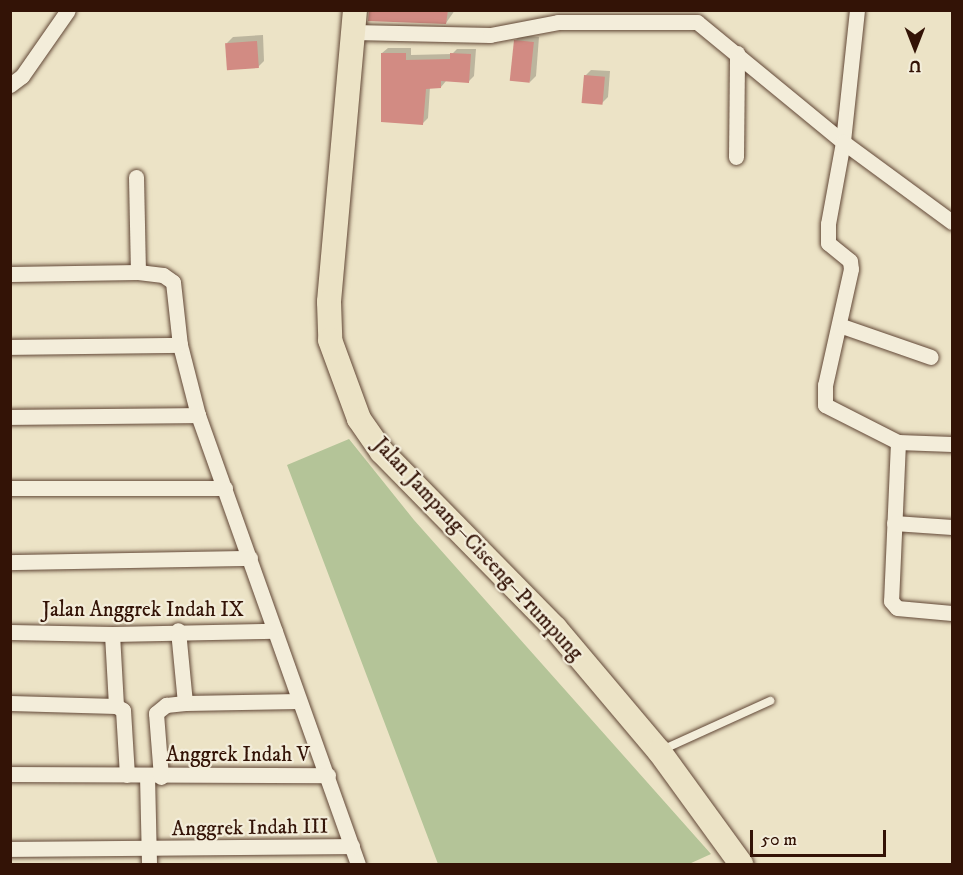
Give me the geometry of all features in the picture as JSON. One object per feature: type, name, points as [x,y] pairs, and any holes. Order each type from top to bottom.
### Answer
[{"type":"main road","name":"Jalan Jampang–Ciseeng–Prumpung","points":[[354,21],[329,302],[330,340],[343,383],[359,419],[382,452],[498,566],[659,751],[739,864]]},
{"type":"street","points":[[10,85],[22,76],[68,10]]},
{"type":"street","points":[[858,10],[843,142],[828,224],[828,243],[850,261],[851,269],[825,405],[898,442],[952,444]]},
{"type":"street","points":[[354,21],[490,35],[558,22],[697,22],[843,142],[952,222]]},
{"type":"street","points":[[736,157],[737,53]]},
{"type":"street","points":[[136,177],[138,272]]},
{"type":"street","points":[[10,274],[138,272],[163,275],[173,282],[180,345],[198,415],[358,864]]},
{"type":"street","points":[[839,325],[930,357]]},
{"type":"street","points":[[10,347],[180,345]]},
{"type":"street","points":[[10,417],[198,415]]},
{"type":"street","points":[[898,442],[891,601],[897,608],[952,613]]},
{"type":"street","points":[[10,488],[225,488]]},
{"type":"street","points":[[894,523],[952,527]]},
{"type":"street","points":[[10,562],[250,558]]},
{"type":"street","points":[[178,630],[185,703]]},
{"type":"street","name":"Jalan Anggrek Indah IX","points":[[10,632],[112,634],[178,630],[275,631]]},
{"type":"street","points":[[112,634],[116,706]]},
{"type":"street","points":[[150,858],[156,713],[166,705],[185,703],[299,701]]},
{"type":"street","points":[[10,703],[116,706],[123,710],[127,775]]},
{"type":"street","name":"Anggrek Indah V","points":[[10,774],[328,775]]},
{"type":"street","name":"Anggrek Indah III","points":[[10,849],[150,858],[352,846]]},
{"type":"lane","points":[[659,751],[770,701]]},
{"type":"green space","points":[[349,439],[414,520],[711,854],[689,864],[438,864],[287,465]]},
{"type":"building","points":[[369,10],[448,10],[446,24],[368,21]]},
{"type":"building","points":[[514,40],[534,42],[530,83],[510,81]]},
{"type":"building","points":[[257,41],[259,68],[227,70],[225,43]]},
{"type":"building","points":[[381,53],[406,53],[406,60],[450,59],[450,53],[471,54],[469,83],[441,81],[441,88],[426,89],[423,125],[381,122]]},
{"type":"building","points":[[584,75],[605,77],[602,105],[582,103]]}]
